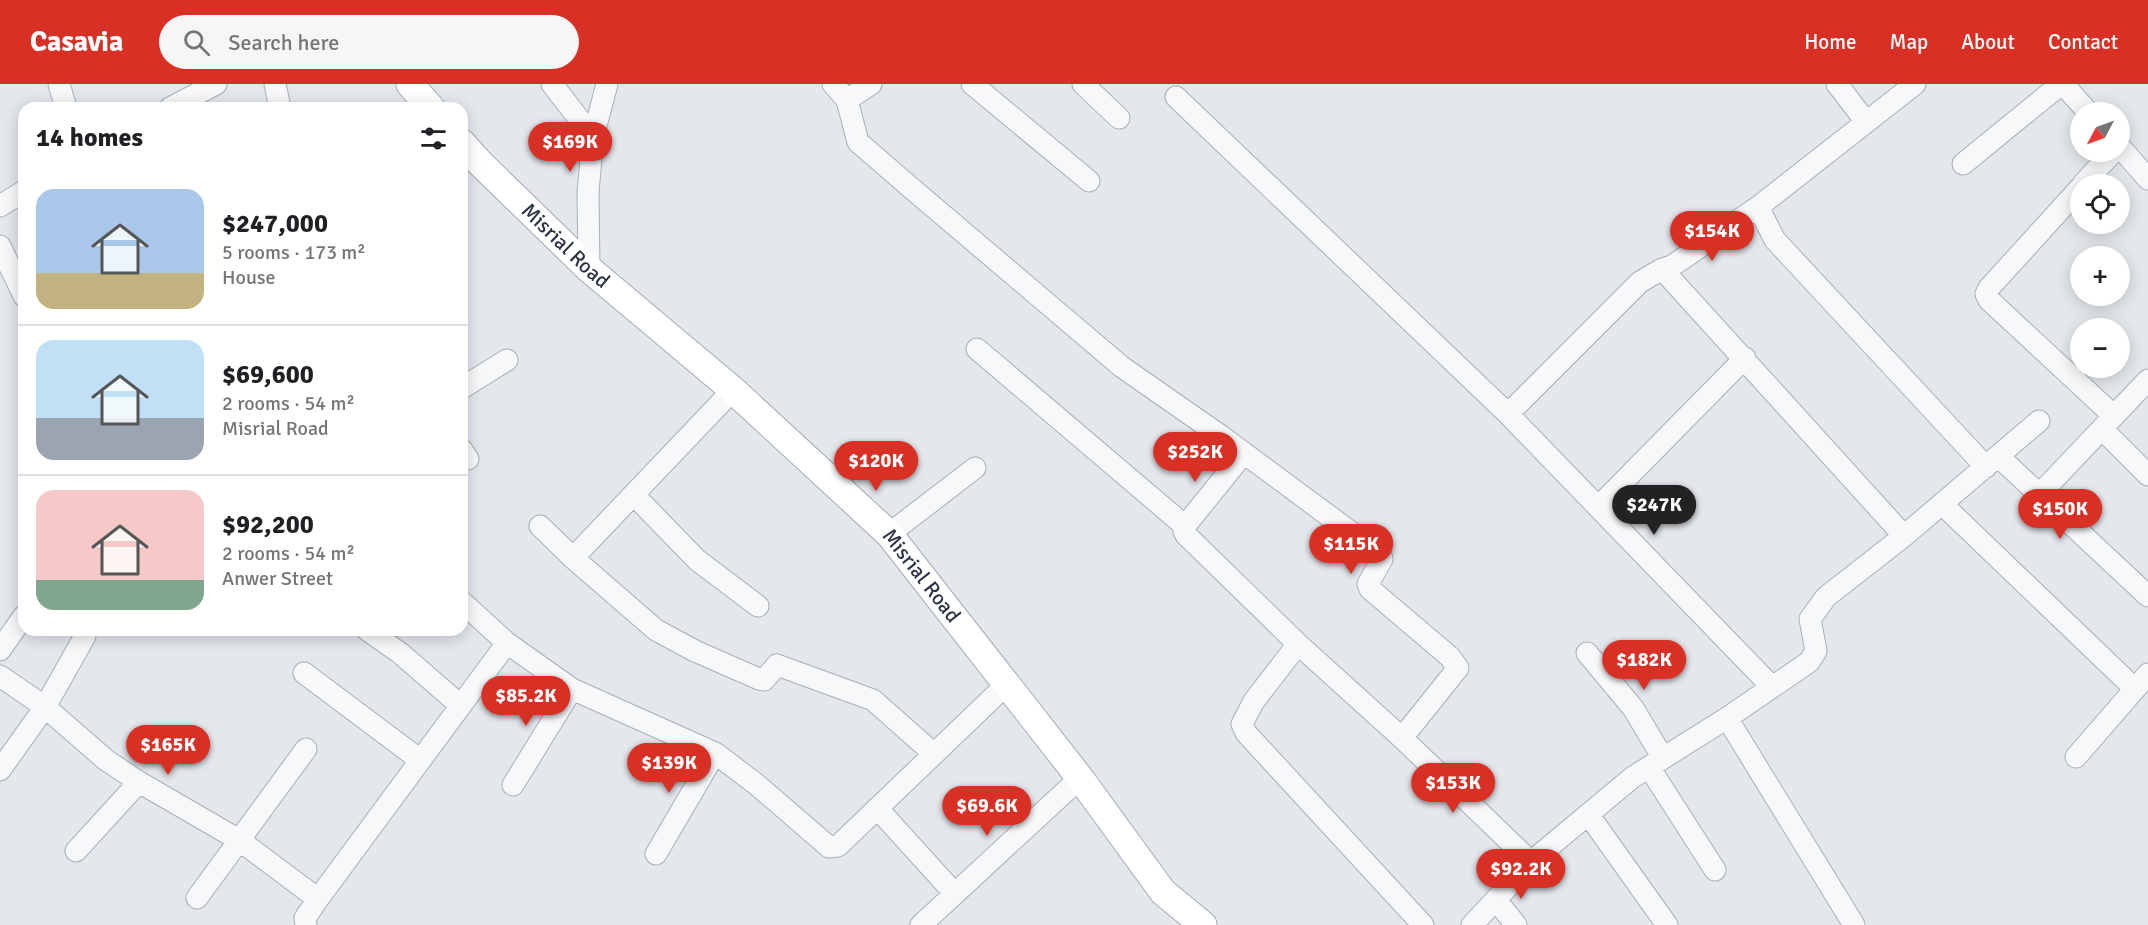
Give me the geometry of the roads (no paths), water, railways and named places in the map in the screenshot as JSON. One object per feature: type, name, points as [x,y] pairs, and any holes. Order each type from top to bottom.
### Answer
[{"type":"main road","points":[[410,84],[426,102]]},
{"type":"main road","name":"Misrial Road","points":[[468,150],[589,269],[734,390],[889,534],[1080,778],[1163,892],[1203,925]]},
{"type":"street","points":[[59,84],[64,102]]},
{"type":"street","points":[[179,97],[216,84]]},
{"type":"street","points":[[275,84],[279,102]]},
{"type":"street","points":[[552,84],[593,137]]},
{"type":"street","points":[[589,269],[588,192],[593,137],[607,84]]},
{"type":"street","points":[[833,84],[847,100],[858,142],[1122,367],[1244,453],[1379,553],[1382,559],[1368,584],[1370,589],[1450,657],[1458,671],[1402,738]]},
{"type":"street","points":[[847,100],[871,84]]},
{"type":"street","points":[[972,84],[1089,181]]},
{"type":"street","points":[[1083,84],[1119,118]]},
{"type":"street","points":[[1837,84],[1866,122]]},
{"type":"street","points":[[1508,414],[1640,282],[1662,268],[1671,266],[1758,207],[1915,84]]},
{"type":"street","points":[[1963,164],[2062,84],[2079,102]]},
{"type":"street","points":[[1176,97],[1508,414],[1772,687]]},
{"type":"street","points":[[2130,158],[2148,179]]},
{"type":"street","points":[[2093,174],[2104,162]]},
{"type":"street","points":[[0,206],[18,194]]},
{"type":"street","points":[[2070,199],[1986,294],[1989,300],[2108,423],[2148,475]]},
{"type":"street","points":[[1758,207],[1775,240],[1992,461],[2039,495],[2148,596]]},
{"type":"street","points":[[0,246],[18,284]]},
{"type":"street","points":[[1662,268],[1904,536]]},
{"type":"street","points":[[977,349],[1185,526]]},
{"type":"street","points":[[1598,507],[1745,358]]},
{"type":"street","points":[[468,384],[507,360]]},
{"type":"street","points":[[2039,495],[2148,380]]},
{"type":"street","points":[[573,558],[734,390]]},
{"type":"street","points":[[1472,925],[1531,862],[1633,777],[1801,668],[1816,651],[1810,619],[1826,597],[1904,536],[2039,421]]},
{"type":"street","points":[[1244,453],[1185,526],[1186,535],[1298,644],[1402,738],[1531,862]]},
{"type":"street","points":[[889,534],[975,468]]},
{"type":"street","points":[[634,495],[697,560],[758,606]]},
{"type":"street","points":[[1942,504],[2141,682],[2076,757]]},
{"type":"street","points":[[540,526],[656,630],[695,651],[759,679],[764,680],[768,677],[777,665],[873,700],[934,754]]},
{"type":"street","points":[[468,607],[507,643],[550,676],[572,689],[715,753],[756,784],[829,847],[838,846],[1006,685]]},
{"type":"street","points":[[0,650],[18,624]]},
{"type":"street","points":[[0,770],[45,706],[85,636]]},
{"type":"street","points":[[376,636],[400,652],[460,705]]},
{"type":"street","points":[[306,925],[305,918],[318,899],[507,643]]},
{"type":"street","points":[[1298,644],[1254,701],[1242,724],[1246,733],[1423,925]]},
{"type":"street","points":[[1587,653],[1633,708],[1656,762],[1715,870]]},
{"type":"street","points":[[304,673],[420,760]]},
{"type":"street","points":[[0,676],[45,706],[106,760],[139,782],[239,840],[318,899]]},
{"type":"street","points":[[513,785],[572,689]]},
{"type":"street","points":[[1727,718],[1854,925]]},
{"type":"street","points":[[197,898],[306,749]]},
{"type":"street","points":[[656,854],[715,753]]},
{"type":"street","points":[[921,925],[1080,778]]},
{"type":"street","points":[[76,851],[139,782]]},
{"type":"street","points":[[877,808],[955,894]]},
{"type":"street","points":[[1588,814],[1667,925]]},
{"type":"street","points":[[1496,900],[1516,925]]}]
